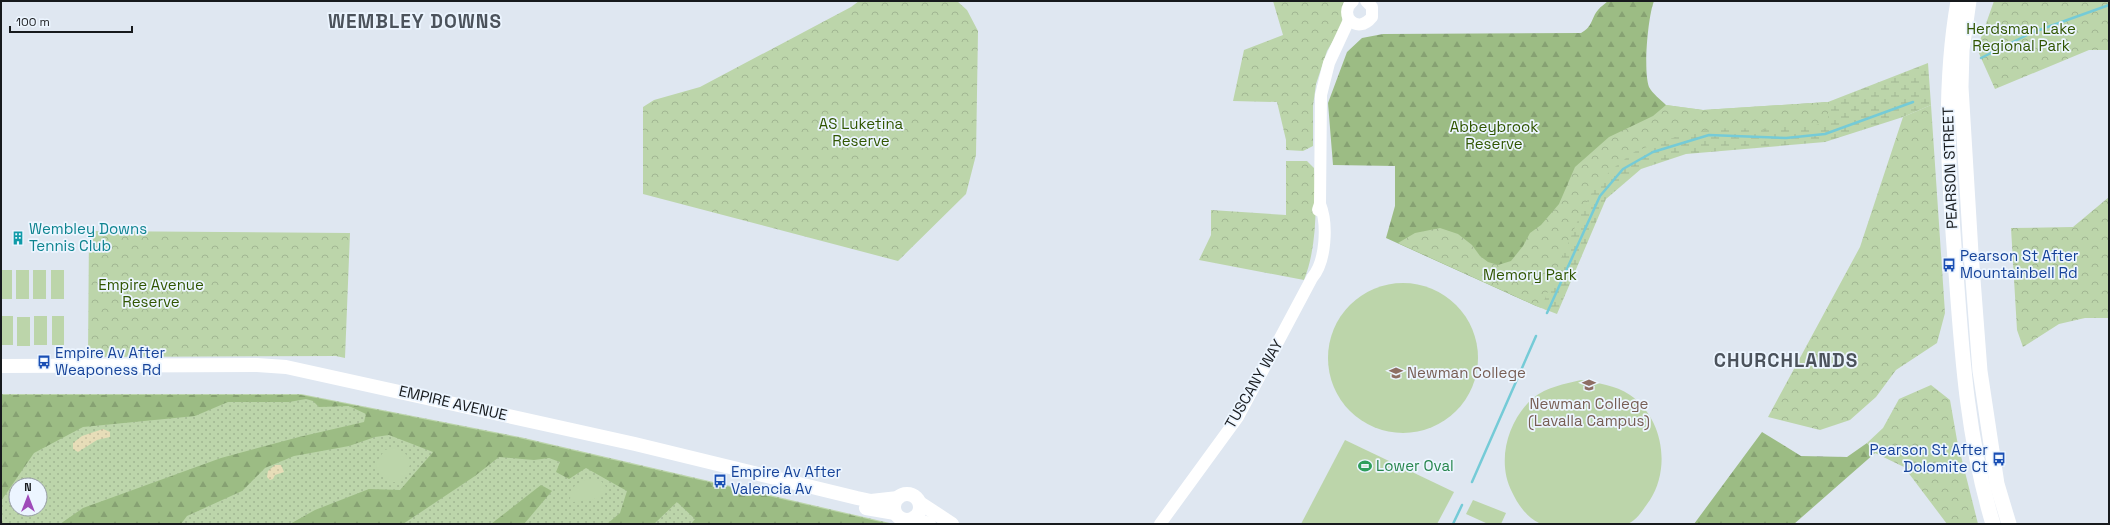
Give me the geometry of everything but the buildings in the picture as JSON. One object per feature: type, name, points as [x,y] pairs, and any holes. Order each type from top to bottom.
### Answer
[{"type":"main road","name":"PEARSON STREET","points":[[1958,1],[1948,86],[1948,162],[1966,401],[1974,447],[1993,524]]},
{"type":"main road","name":"PEARSON STREET","points":[[1969,1],[1962,50],[1961,87],[1980,371],[1997,484],[2009,524]]},
{"type":"main road","name":"EMPIRE AVENUE","points":[[1,366],[257,365],[286,367],[635,444],[871,501],[898,498]]},
{"type":"main road","name":"EMPIRE AVENUE","points":[[1,374],[257,374],[291,376],[618,449],[847,504],[895,513]]},
{"type":"main road","points":[[920,503],[920,511],[915,517],[904,520],[895,513],[895,503],[898,498],[903,495],[910,495],[952,524]]},
{"type":"main road","points":[[915,517],[919,521],[929,524]]},
{"type":"street","name":"TUSCANY WAY","points":[[1160,524],[1238,417],[1312,278],[1318,270],[1322,257],[1323,212],[1320,204],[1321,95],[1329,63],[1349,20],[1347,11],[1353,1]]},
{"type":"street","name":"TUSCANY WAY","points":[[1337,48],[1372,18],[1372,7],[1366,1]]},
{"type":"street","points":[[1349,20],[1355,24],[1362,25]]},
{"type":"green space","name":"AS Luketina Reserve","points":[[859,1],[957,1],[967,10],[978,31],[976,155],[966,194],[898,261],[643,194],[643,107],[654,100],[700,87],[851,7]]},
{"type":"green space","points":[[1273,1],[1346,1],[1342,17],[1343,24],[1327,51],[1316,84],[1313,106],[1313,146],[1303,151],[1286,150],[1286,140],[1277,102],[1233,101],[1244,50],[1283,35]]},
{"type":"green space","name":"Abbeybrook Reserve","points":[[1608,1],[1654,1],[1647,44],[1646,69],[1650,89],[1666,105],[1665,133],[1587,180],[1536,306],[1386,238],[1395,206],[1395,166],[1333,165],[1328,103],[1347,52],[1362,38],[1383,34],[1581,33],[1588,28],[1600,7]]},
{"type":"green space","name":"Herdsman Lake Regional Park","points":[[1994,1],[2109,1],[2109,50],[2089,50],[1995,89],[1977,49]]},
{"type":"green space","points":[[1928,63],[1931,105],[1903,117],[1825,142],[1686,154],[1641,169],[1606,199],[1557,314],[1536,306],[1587,180],[1665,133],[1666,105],[1703,110],[1828,102]]},
{"type":"green space","name":"Memory Park","points":[[1828,102],[1828,122],[1812,126],[1783,127],[1760,130],[1734,128],[1699,131],[1665,140],[1634,152],[1611,170],[1594,189],[1583,208],[1541,308],[1398,243],[1415,233],[1440,228],[1458,234],[1472,245],[1480,256],[1488,262],[1498,265],[1511,261],[1523,246],[1530,233],[1541,225],[1559,204],[1575,167],[1609,137],[1653,116],[1666,105],[1703,110]]},
{"type":"green space","points":[[1931,105],[1945,313],[1937,343],[1896,370],[1876,397],[1850,420],[1820,430],[1768,417],[1860,247],[1903,117]]},
{"type":"green space","points":[[1286,161],[1307,161],[1314,168],[1316,210],[1314,240],[1304,280],[1199,260],[1211,235],[1211,210],[1286,215]]},
{"type":"green space","points":[[2109,197],[2109,318],[2085,318],[2059,324],[2023,347],[2017,330],[2011,228],[2073,227]]},
{"type":"green space","name":"Empire Avenue Reserve","points":[[89,231],[350,233],[345,358],[336,356],[88,357]]},
{"type":"green space","points":[[1,270],[12,270],[12,299],[1,299]]},
{"type":"green space","points":[[16,270],[29,270],[29,299],[16,299]]},
{"type":"green space","points":[[33,270],[46,270],[46,299],[33,299]]},
{"type":"green space","points":[[51,270],[64,270],[64,299],[51,299]]},
{"type":"green space","points":[[1396,283],[1410,283],[1425,286],[1438,292],[1451,300],[1461,310],[1475,336],[1478,358],[1477,373],[1472,387],[1461,406],[1451,416],[1425,430],[1410,433],[1396,433],[1381,430],[1368,424],[1355,416],[1345,406],[1331,380],[1328,365],[1328,351],[1331,336],[1337,323],[1345,310],[1355,300],[1381,286]]},
{"type":"green space","points":[[1,316],[13,316],[13,345],[1,345]]},
{"type":"green space","points":[[34,316],[47,316],[47,345],[34,345]]},
{"type":"green space","points":[[52,316],[64,316],[64,345],[52,345]]},
{"type":"green space","points":[[17,317],[30,317],[30,346],[17,346]]},
{"type":"green space","points":[[1581,380],[1600,383],[1630,395],[1650,416],[1656,430],[1662,458],[1657,487],[1640,514],[1627,524],[1539,523],[1530,518],[1517,501],[1507,480],[1505,454],[1507,442],[1511,429],[1524,407],[1538,394],[1544,391],[1556,386]]},
{"type":"green space","points":[[1931,385],[1950,400],[1957,440],[1978,524],[1947,524],[1904,467],[1875,453],[1867,443],[1883,428],[1899,399]]},
{"type":"green space","points":[[1,394],[301,394],[520,437],[894,524],[1,524]]},
{"type":"green space","points":[[1,395],[301,395],[519,438],[889,524],[691,524],[695,519],[677,502],[654,524],[607,524],[620,513],[627,491],[586,468],[569,479],[556,472],[560,462],[549,458],[534,460],[499,457],[475,476],[403,524],[290,524],[315,510],[369,489],[400,490],[433,452],[389,435],[375,437],[349,446],[294,456],[265,468],[242,491],[187,516],[181,524],[60,524],[83,508],[221,458],[299,437],[364,422],[366,414],[349,406],[319,407],[313,401],[306,399],[289,402],[228,402],[195,416],[83,427],[34,453],[18,477],[8,477],[8,491],[1,501]]},
{"type":"green space","points":[[1762,432],[1801,456],[1847,457],[1867,443],[1875,453],[1794,524],[1694,524]]},
{"type":"green space","name":"Lower Oval","points":[[1345,440],[1454,492],[1437,524],[1301,524]]},
{"type":"green space","points":[[396,447],[408,456],[410,465],[401,482],[388,482],[376,469],[377,461],[385,450]]},
{"type":"green space","points":[[594,478],[601,481],[606,487],[605,494],[592,500],[573,502],[570,499],[572,490],[575,486],[585,480]]},
{"type":"green space","points":[[541,485],[552,491],[524,524],[491,524]]},
{"type":"green space","points":[[1473,500],[1506,513],[1501,524],[1488,524],[1466,514]]},
{"type":"sand","points":[[103,429],[110,432],[110,437],[97,440],[78,452],[73,449],[73,443],[82,436]]},
{"type":"sand","points":[[275,465],[281,465],[284,472],[275,475],[273,479],[270,480],[267,477],[268,471]]},
{"type":"waterway","points":[[1981,58],[2031,33],[2109,5]]},
{"type":"waterway","points":[[1547,313],[1600,196],[1623,169],[1653,152],[1709,135],[1786,138],[1825,134],[1913,102]]},
{"type":"waterway","points":[[1472,482],[1536,336]]},
{"type":"waterway","points":[[1453,524],[1462,505]]},
{"type":"place","name":"Wembley Downs Tennis Club","points":[[18,238]]},
{"type":"place","name":"Pearson St After Mountainbell Rd","points":[[1949,265]]},
{"type":"place","name":"Empire Av After Weaponess Rd","points":[[44,362]]},
{"type":"place","name":"Newman College","points":[[1396,373]]},
{"type":"place","name":"Newman College (Lavalla Campus)","points":[[1589,385]]},
{"type":"place","name":"Pearson St After Dolomite Ct","points":[[1999,459]]},
{"type":"place","name":"Lower Oval","points":[[1365,466]]},
{"type":"place","name":"Empire Av After Valencia Av","points":[[720,481]]},
{"type":"district","name":"WEMBLEY DOWNS","points":[[415,21]]},
{"type":"district","name":"CHURCHLANDS","points":[[1786,360]]}]
